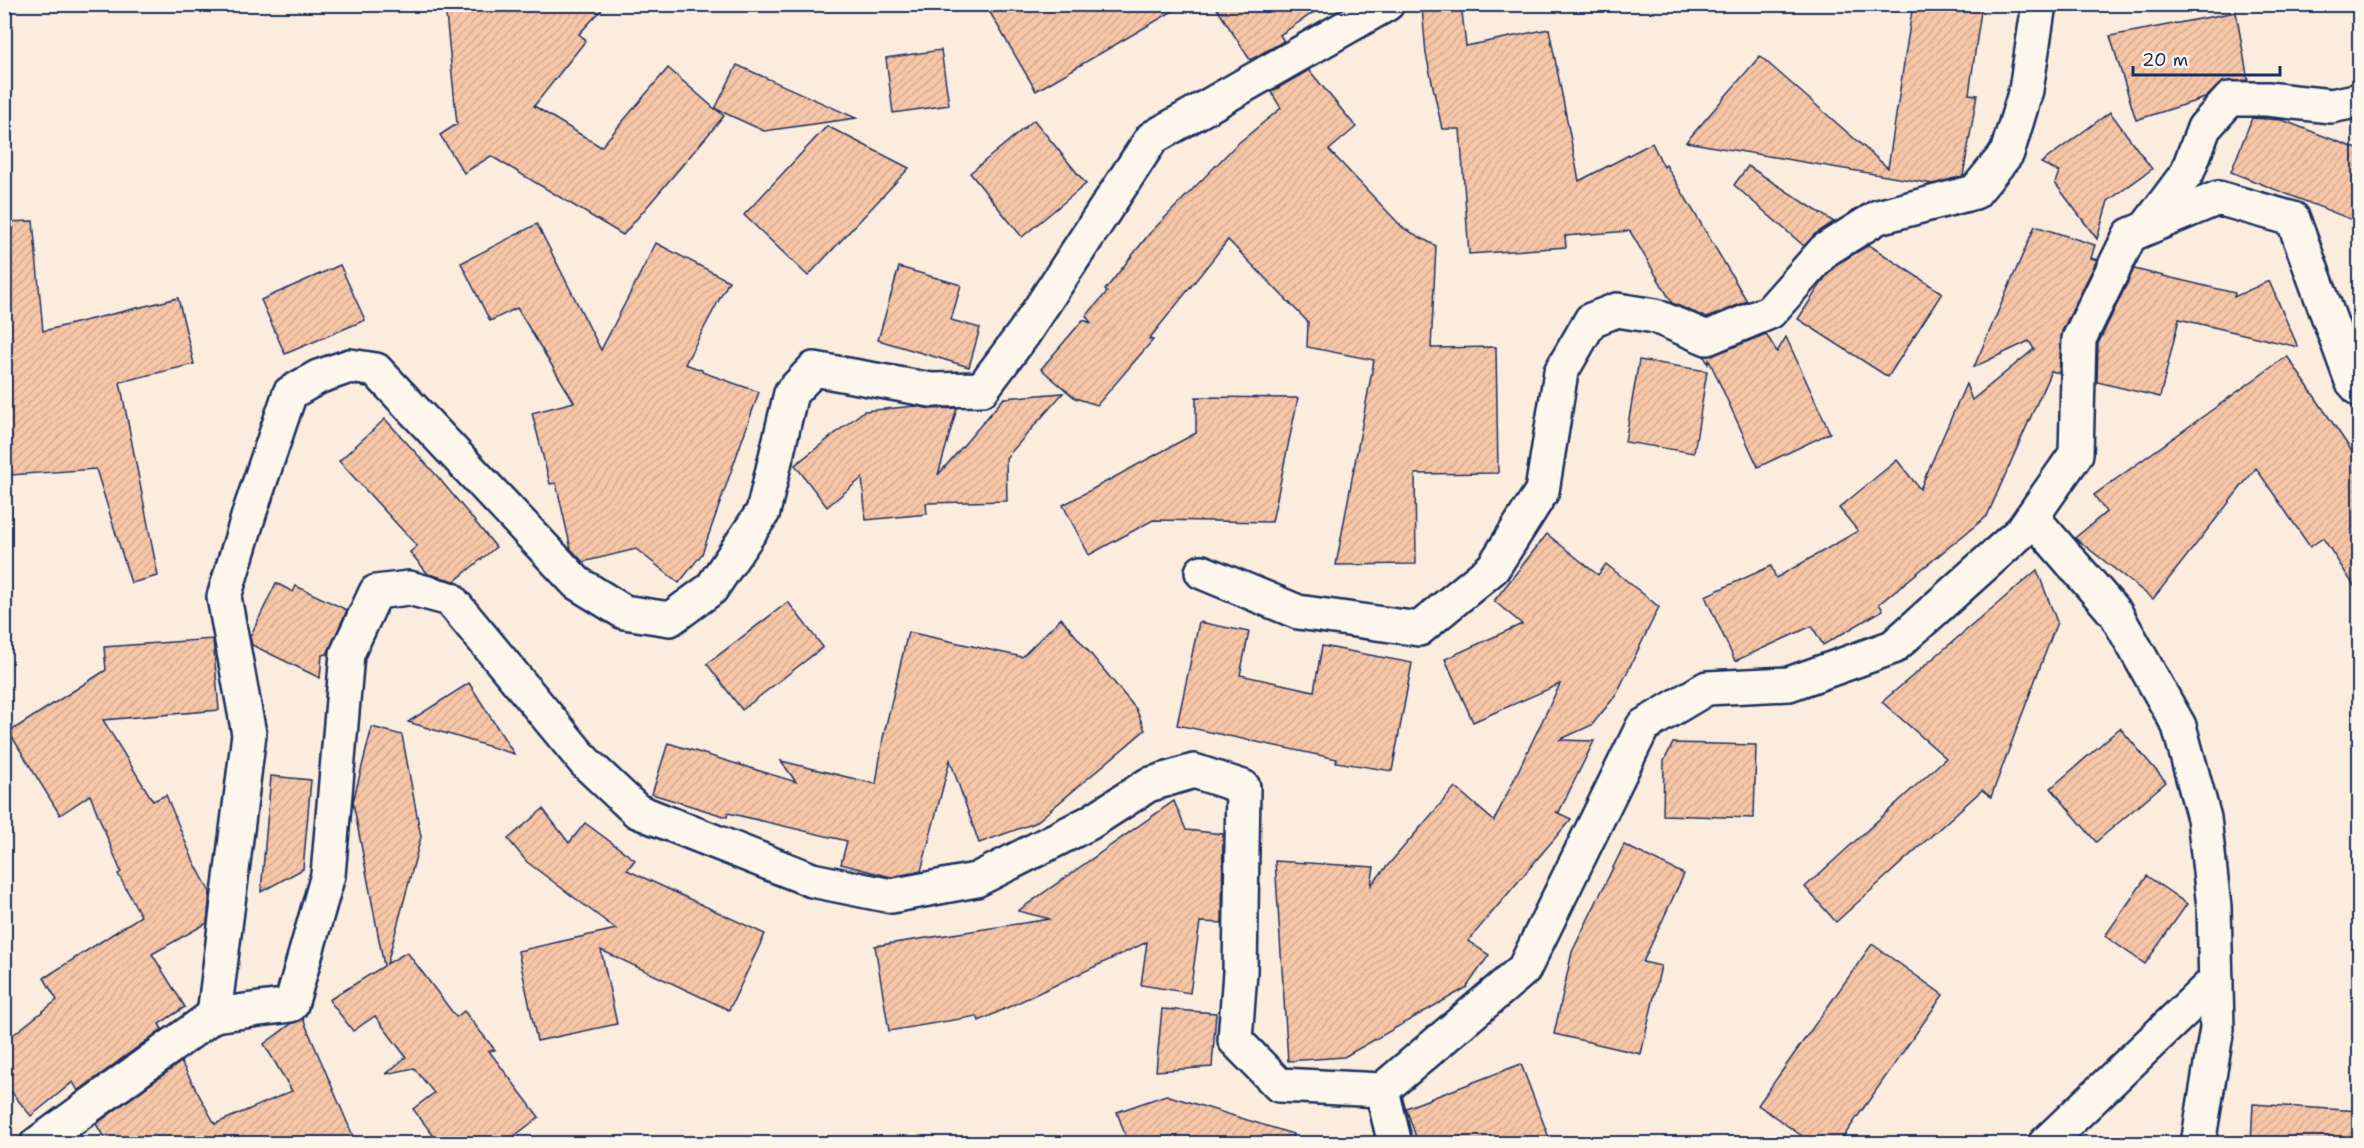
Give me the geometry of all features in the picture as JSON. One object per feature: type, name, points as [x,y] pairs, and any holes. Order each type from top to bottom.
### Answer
[{"type":"street","points":[[214,1015],[249,734],[224,597],[290,393],[318,377],[350,366],[376,370],[577,583],[624,612],[670,619],[711,589],[764,512],[791,393],[814,369],[931,390],[982,389],[1024,333],[1152,138],[1387,4]]},
{"type":"street","points":[[1202,572],[1298,612],[1419,628],[1493,568],[1542,491],[1561,372],[1592,320],[1617,310],[1655,316],[1707,338],[1770,312],[1825,250],[1878,217],[1975,192],[2007,153],[2026,90],[2039,4]]},
{"type":"street","points":[[2146,229],[2187,172],[2204,128],[2230,99],[2267,99],[2331,105],[2360,100]]},
{"type":"street","points":[[37,1143],[214,1015],[291,1005],[328,875],[347,654],[376,592],[409,588],[450,599],[585,762],[637,811],[812,880],[891,896],[976,880],[1089,823],[1148,785],[1194,771],[1243,787],[1240,972],[1235,1040],[1279,1085],[1383,1090],[1524,969],[1643,726],[1707,688],[1789,684],[1893,647],[2022,531],[2076,454],[2079,339],[2130,236],[2218,198],[2293,219],[2352,381],[2360,390]]},
{"type":"street","points":[[2032,517],[2116,614],[2179,726],[2204,818],[2214,907],[2217,1028],[2198,1143]]},
{"type":"street","points":[[2045,1143],[2216,980]]},
{"type":"street","points":[[1383,1090],[1395,1143]]},
{"type":"building","points":[[445,4],[607,4],[579,34],[586,40],[534,106],[601,147],[668,68],[715,109],[737,65],[856,118],[764,131],[716,109],[724,116],[623,235],[491,156],[464,173],[440,135],[457,124]]},
{"type":"building","points":[[985,4],[1185,4],[1036,91]]},
{"type":"building","points":[[1214,4],[1255,6],[1326,4],[1280,35],[1284,41],[1250,60]]},
{"type":"building","points":[[1461,4],[1466,46],[1549,29],[1579,181],[1652,143],[1664,167],[1666,165],[1747,301],[1707,318],[1672,303],[1630,231],[1565,236],[1566,247],[1469,254],[1460,129],[1442,129],[1426,54],[1422,8]]},
{"type":"building","points":[[1913,4],[1982,4],[1969,94],[1977,95],[1963,176],[1933,184],[1686,142],[1760,56],[1888,168]]},
{"type":"building","points":[[2236,12],[2248,80],[2223,82],[2205,98],[2136,120],[2110,36]]},
{"type":"building","points":[[941,50],[949,105],[893,113],[886,58]]},
{"type":"building","points":[[1309,70],[1356,127],[1329,150],[1403,228],[1436,246],[1431,348],[1496,347],[1498,473],[1415,474],[1416,564],[1336,565],[1374,360],[1307,347],[1308,322],[1228,240],[1149,339],[1153,340],[1097,405],[1075,398],[1041,369],[1083,320],[1091,323],[1086,316],[1107,292],[1105,290],[1149,234],[1236,145],[1281,108],[1271,92]]},
{"type":"building","points":[[2110,112],[2152,169],[2108,201],[2097,239],[2055,183],[2059,172],[2041,163]]},
{"type":"building","points":[[2252,118],[2282,120],[2360,150],[2360,223],[2231,172]]},
{"type":"building","points":[[1034,120],[1086,184],[1022,237],[970,173]]},
{"type":"building","points":[[827,126],[909,168],[808,276],[744,215]]},
{"type":"building","points":[[1748,166],[1834,222],[1815,234],[1804,246],[1734,185]]},
{"type":"building","points":[[33,221],[43,331],[178,298],[194,364],[120,382],[158,576],[131,583],[96,469],[10,475],[4,385],[4,222]]},
{"type":"building","points":[[537,224],[601,350],[656,243],[729,281],[685,364],[759,392],[702,554],[679,583],[636,549],[583,562],[571,549],[556,483],[550,484],[532,413],[574,402],[517,308],[490,321],[461,263]]},
{"type":"building","points":[[2035,226],[2095,245],[2091,258],[2097,260],[2062,331],[2059,373],[2051,371],[1987,516],[1879,604],[1883,610],[1823,645],[1812,626],[1735,661],[1705,596],[1771,566],[1776,578],[1858,531],[1839,508],[1897,460],[1920,489],[1966,384],[1972,400],[2034,349],[2029,341],[1974,367]]},
{"type":"building","points":[[1869,245],[1942,293],[1888,377],[1798,319],[1824,279],[1837,264]]},
{"type":"building","points":[[340,265],[365,320],[285,354],[261,300]]},
{"type":"building","points":[[899,267],[961,285],[951,320],[980,328],[969,367],[878,340]]},
{"type":"building","points":[[2134,269],[2235,293],[2234,297],[2269,281],[2298,347],[2179,319],[2160,397],[2097,382],[2098,344]]},
{"type":"building","points":[[1766,334],[1777,352],[1786,337],[1830,433],[1758,467],[1709,360],[1708,364],[1704,356],[1714,355]]},
{"type":"building","points":[[2287,356],[2360,463],[2360,595],[2323,538],[2310,547],[2256,468],[2153,599],[2075,538],[2106,512],[2094,495]]},
{"type":"building","points":[[1639,360],[1707,371],[1694,453],[1625,442]]},
{"type":"building","points":[[1063,393],[1006,458],[1007,501],[926,503],[927,514],[866,520],[862,478],[827,507],[795,465],[864,411],[916,406],[931,409],[957,408],[938,475],[1004,398]]},
{"type":"building","points":[[1196,397],[1298,398],[1272,522],[1153,520],[1089,555],[1063,505],[1196,433]]},
{"type":"building","points":[[385,419],[438,477],[496,547],[455,581],[428,574],[410,552],[417,546],[339,461]]},
{"type":"building","points":[[1547,534],[1598,575],[1606,564],[1659,607],[1616,695],[1592,725],[1559,740],[1594,741],[1559,812],[1556,812],[1571,819],[1468,941],[1489,955],[1466,988],[1344,1057],[1288,1061],[1275,861],[1374,867],[1371,885],[1455,787],[1494,821],[1560,684],[1473,722],[1445,659],[1522,624],[1494,601]]},
{"type":"building","points":[[2037,570],[2057,622],[1991,797],[1982,790],[1836,922],[1805,887],[1946,758],[1882,702]]},
{"type":"building","points":[[276,583],[293,592],[296,586],[347,610],[327,654],[322,655],[320,678],[252,645],[250,637]]},
{"type":"building","points":[[788,602],[823,647],[742,710],[707,664]]},
{"type":"building","points":[[1061,618],[1136,709],[1145,730],[1035,823],[979,843],[950,760],[921,871],[891,877],[841,864],[847,841],[728,813],[727,817],[652,794],[668,743],[796,782],[781,761],[876,784],[883,738],[908,632],[1022,657]]},
{"type":"building","points":[[1199,622],[1249,632],[1240,675],[1314,691],[1322,646],[1412,663],[1392,771],[1336,762],[1337,759],[1177,725]]},
{"type":"building","points":[[213,639],[219,710],[103,720],[153,801],[166,795],[193,860],[210,892],[207,923],[152,954],[185,1007],[159,1024],[162,1029],[78,1091],[73,1082],[31,1116],[4,1083],[4,1042],[57,1000],[44,978],[141,916],[118,874],[121,872],[90,795],[60,815],[9,732],[106,670],[104,647]]},
{"type":"building","points":[[469,683],[514,754],[408,722]]},
{"type":"building","points":[[372,727],[402,735],[421,837],[387,964],[407,952],[456,1017],[464,1011],[495,1050],[489,1051],[539,1117],[505,1143],[439,1143],[413,1109],[434,1093],[414,1068],[386,1074],[406,1057],[375,1016],[353,1031],[329,1000],[384,966],[353,802]]},
{"type":"building","points":[[2120,728],[2166,782],[2096,842],[2051,788]]},
{"type":"building","points":[[1673,743],[1756,745],[1754,818],[1663,815],[1664,761]]},
{"type":"building","points":[[271,776],[311,780],[303,869],[261,892]]},
{"type":"building","points":[[1174,801],[1186,830],[1223,834],[1222,923],[1200,922],[1190,993],[1141,985],[1147,942],[979,1021],[977,1016],[889,1031],[875,946],[1050,919],[1018,911]]},
{"type":"building","points":[[543,809],[569,843],[585,823],[635,860],[627,870],[765,934],[729,1010],[601,950],[617,1024],[537,1041],[518,951],[616,929],[527,862],[508,839]]},
{"type":"building","points":[[1624,845],[1684,874],[1643,962],[1661,966],[1641,1054],[1554,1034],[1572,952]]},
{"type":"building","points":[[2147,876],[2187,904],[2145,964],[2105,936]]},
{"type":"building","points":[[1872,944],[1943,995],[1839,1143],[1812,1143],[1758,1105]]},
{"type":"building","points":[[1162,1009],[1216,1013],[1212,1067],[1156,1071]]},
{"type":"building","points":[[303,1019],[356,1143],[107,1143],[96,1124],[181,1062],[215,1124],[292,1091],[264,1044],[291,1024]]},
{"type":"building","points":[[1521,1064],[1551,1143],[1418,1143],[1406,1108]]},
{"type":"building","points":[[1166,1095],[1293,1134],[1291,1143],[1128,1143],[1117,1112]]},
{"type":"building","points":[[2253,1104],[2360,1111],[2360,1143],[2251,1143]]}]
